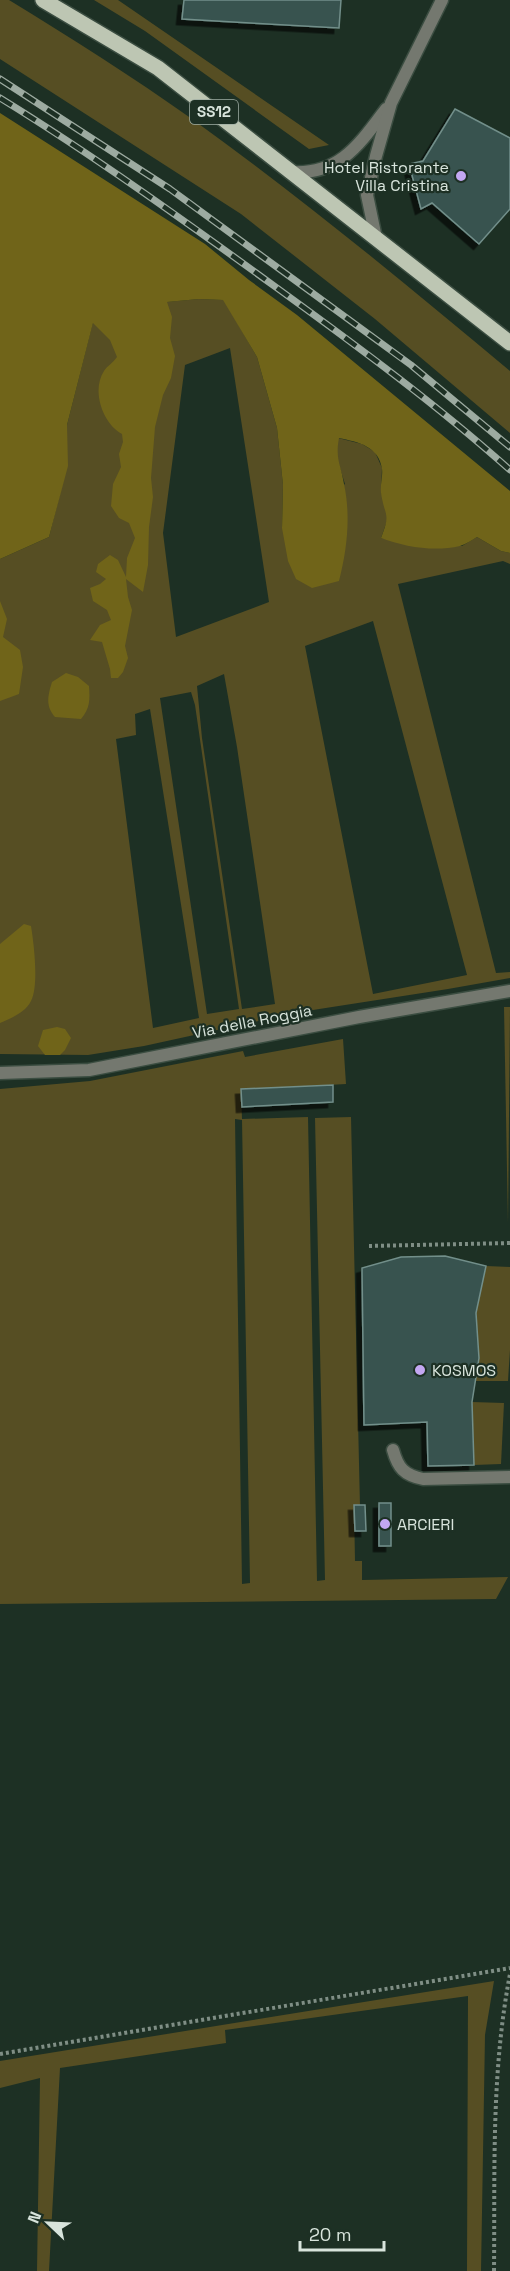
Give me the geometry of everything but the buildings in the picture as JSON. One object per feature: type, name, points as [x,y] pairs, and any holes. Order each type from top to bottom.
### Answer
[{"type":"main road","name":"SS12","points":[[43,0],[158,68],[510,343]]},
{"type":"street","points":[[289,172],[317,171],[339,161],[359,144],[391,103],[442,0]]},
{"type":"street","points":[[376,238],[367,195],[391,103]]},
{"type":"street","name":"Via della Roggia","points":[[0,1073],[89,1070],[359,1017],[510,991]]},
{"type":"street","points":[[393,1450],[400,1469],[406,1475],[414,1477],[423,1479],[510,1477]]},
{"type":"path","points":[[369,1246],[510,1243]]},
{"type":"path","points":[[0,2054],[510,1968]]},
{"type":"path","points":[[494,2271],[494,2104],[501,2021],[510,1974]]},
{"type":"shaded area","points":[[0,0],[9,0],[32,14],[192,119],[314,211],[510,371],[510,433],[375,319],[241,214],[0,59]]},
{"type":"shaded area","points":[[94,0],[118,0],[329,145],[309,149],[145,31]]},
{"type":"shaded area","points":[[0,113],[205,244],[297,315],[510,491],[510,553],[501,551],[477,537],[460,546],[440,549],[410,546],[381,538],[386,524],[386,515],[381,493],[380,461],[377,455],[366,446],[339,438],[338,457],[346,496],[348,521],[339,581],[312,588],[296,579],[288,561],[282,528],[283,485],[277,428],[257,357],[223,300],[199,299],[167,302],[172,317],[170,338],[175,356],[171,378],[163,395],[155,427],[148,565],[143,592],[126,579],[132,610],[125,646],[128,658],[118,678],[111,678],[102,642],[90,640],[100,625],[111,620],[107,610],[93,601],[90,588],[106,579],[96,572],[98,564],[110,555],[118,560],[126,577],[127,558],[135,538],[129,523],[119,518],[111,506],[113,484],[121,467],[119,454],[123,442],[122,434],[109,423],[101,406],[99,388],[104,371],[117,357],[110,340],[93,323],[67,425],[68,466],[49,537],[0,559]]},
{"type":"shaded area","points":[[199,299],[224,300],[257,357],[277,428],[283,485],[282,528],[345,484],[336,456],[338,438],[362,444],[375,452],[382,468],[381,491],[388,518],[381,538],[462,546],[477,537],[501,551],[510,553],[510,564],[503,561],[398,584],[496,973],[510,972],[510,978],[300,1012],[144,1046],[88,1055],[0,1054],[0,559],[49,537],[67,466],[67,425],[93,322],[166,302]],"holes":[[[230,348],[269,602],[176,637],[163,533],[185,365]],[[373,621],[467,975],[373,994],[305,646]],[[224,674],[275,1004],[242,1009],[202,738],[197,686]],[[191,692],[195,705],[239,1009],[207,1014],[160,698]],[[150,709],[199,1018],[153,1028],[116,739],[136,735],[135,714]]]},
{"type":"shaded area","points":[[0,601],[7,619],[3,637],[20,650],[23,667],[19,694],[0,701]]},
{"type":"shaded area","points":[[66,673],[78,677],[89,686],[89,704],[81,719],[55,717],[50,709],[49,696],[52,682]]},
{"type":"shaded area","points":[[24,924],[31,926],[35,965],[33,994],[25,1009],[0,1023],[0,944]]},
{"type":"shaded area","points":[[504,1007],[510,1007],[508,1223]]},
{"type":"shaded area","points":[[57,1027],[65,1029],[71,1038],[60,1055],[45,1055],[38,1046],[43,1030]]},
{"type":"shaded area","points":[[343,1039],[346,1084],[241,1090],[242,1119],[308,1117],[317,1581],[325,1580],[315,1118],[351,1117],[360,1506],[354,1506],[355,1561],[362,1561],[362,1580],[508,1577],[496,1599],[0,1604],[0,1089],[90,1081],[243,1051],[245,1057]],"holes":[[[235,1119],[242,1120],[250,1583],[242,1584]]]},
{"type":"shaded area","points":[[486,1266],[510,1267],[508,1381],[475,1381],[479,1358],[476,1313]]},
{"type":"shaded area","points":[[472,1402],[504,1403],[501,1464],[474,1465]]},
{"type":"shaded area","points":[[494,1981],[485,2035],[481,2271],[467,2271],[468,1996],[225,2030],[226,2043],[60,2068],[49,2271],[37,2271],[40,2078],[0,2088],[0,2061]]},
{"type":"railway","points":[[0,79],[170,189],[411,365],[510,447]]},
{"type":"railway","points":[[0,98],[140,190],[307,310],[425,399],[510,470]]},
{"type":"place","name":"Hotel Ristorante Villa Cristina","points":[[461,176]]},
{"type":"place","name":"KOSMOS","points":[[420,1370]]},
{"type":"place","name":"ARCIERI","points":[[385,1524]]}]
